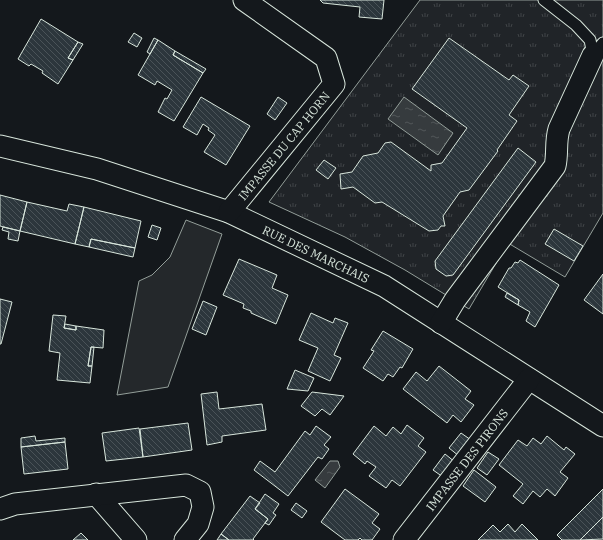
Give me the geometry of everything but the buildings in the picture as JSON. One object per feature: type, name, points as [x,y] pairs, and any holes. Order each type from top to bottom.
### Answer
[{"type":"street","name":"IMPASSE DU CAP HORN","points":[[229,212],[334,84],[326,58],[244,0]]},
{"type":"street","points":[[441,323],[454,300],[555,166],[558,157],[556,140],[559,129],[598,49]]},
{"type":"street","name":"RUE DES MARCHAIS","points":[[0,146],[97,169],[229,212],[384,286],[603,426]]},
{"type":"street","name":"IMPASSE DES PIRONS","points":[[404,540],[528,379]]},
{"type":"street","points":[[0,509],[15,504],[186,485],[200,492],[203,507],[198,524],[185,540]]},
{"type":"street","points":[[96,494],[136,540]]},
{"type":"lane","points":[[544,0],[576,25],[598,49]]},
{"type":"green space","points":[[420,0],[603,0],[603,213],[565,277],[508,243],[469,309],[405,270],[345,237],[269,202]]},
{"type":"shaded area","points":[[186,220],[222,234],[168,387],[117,395],[139,281],[152,275],[170,257]]},
{"type":"water","points":[[404,97],[453,133],[438,155],[388,119]]},
{"type":"water","points":[[330,461],[338,461],[340,467],[325,488],[315,480]]}]
